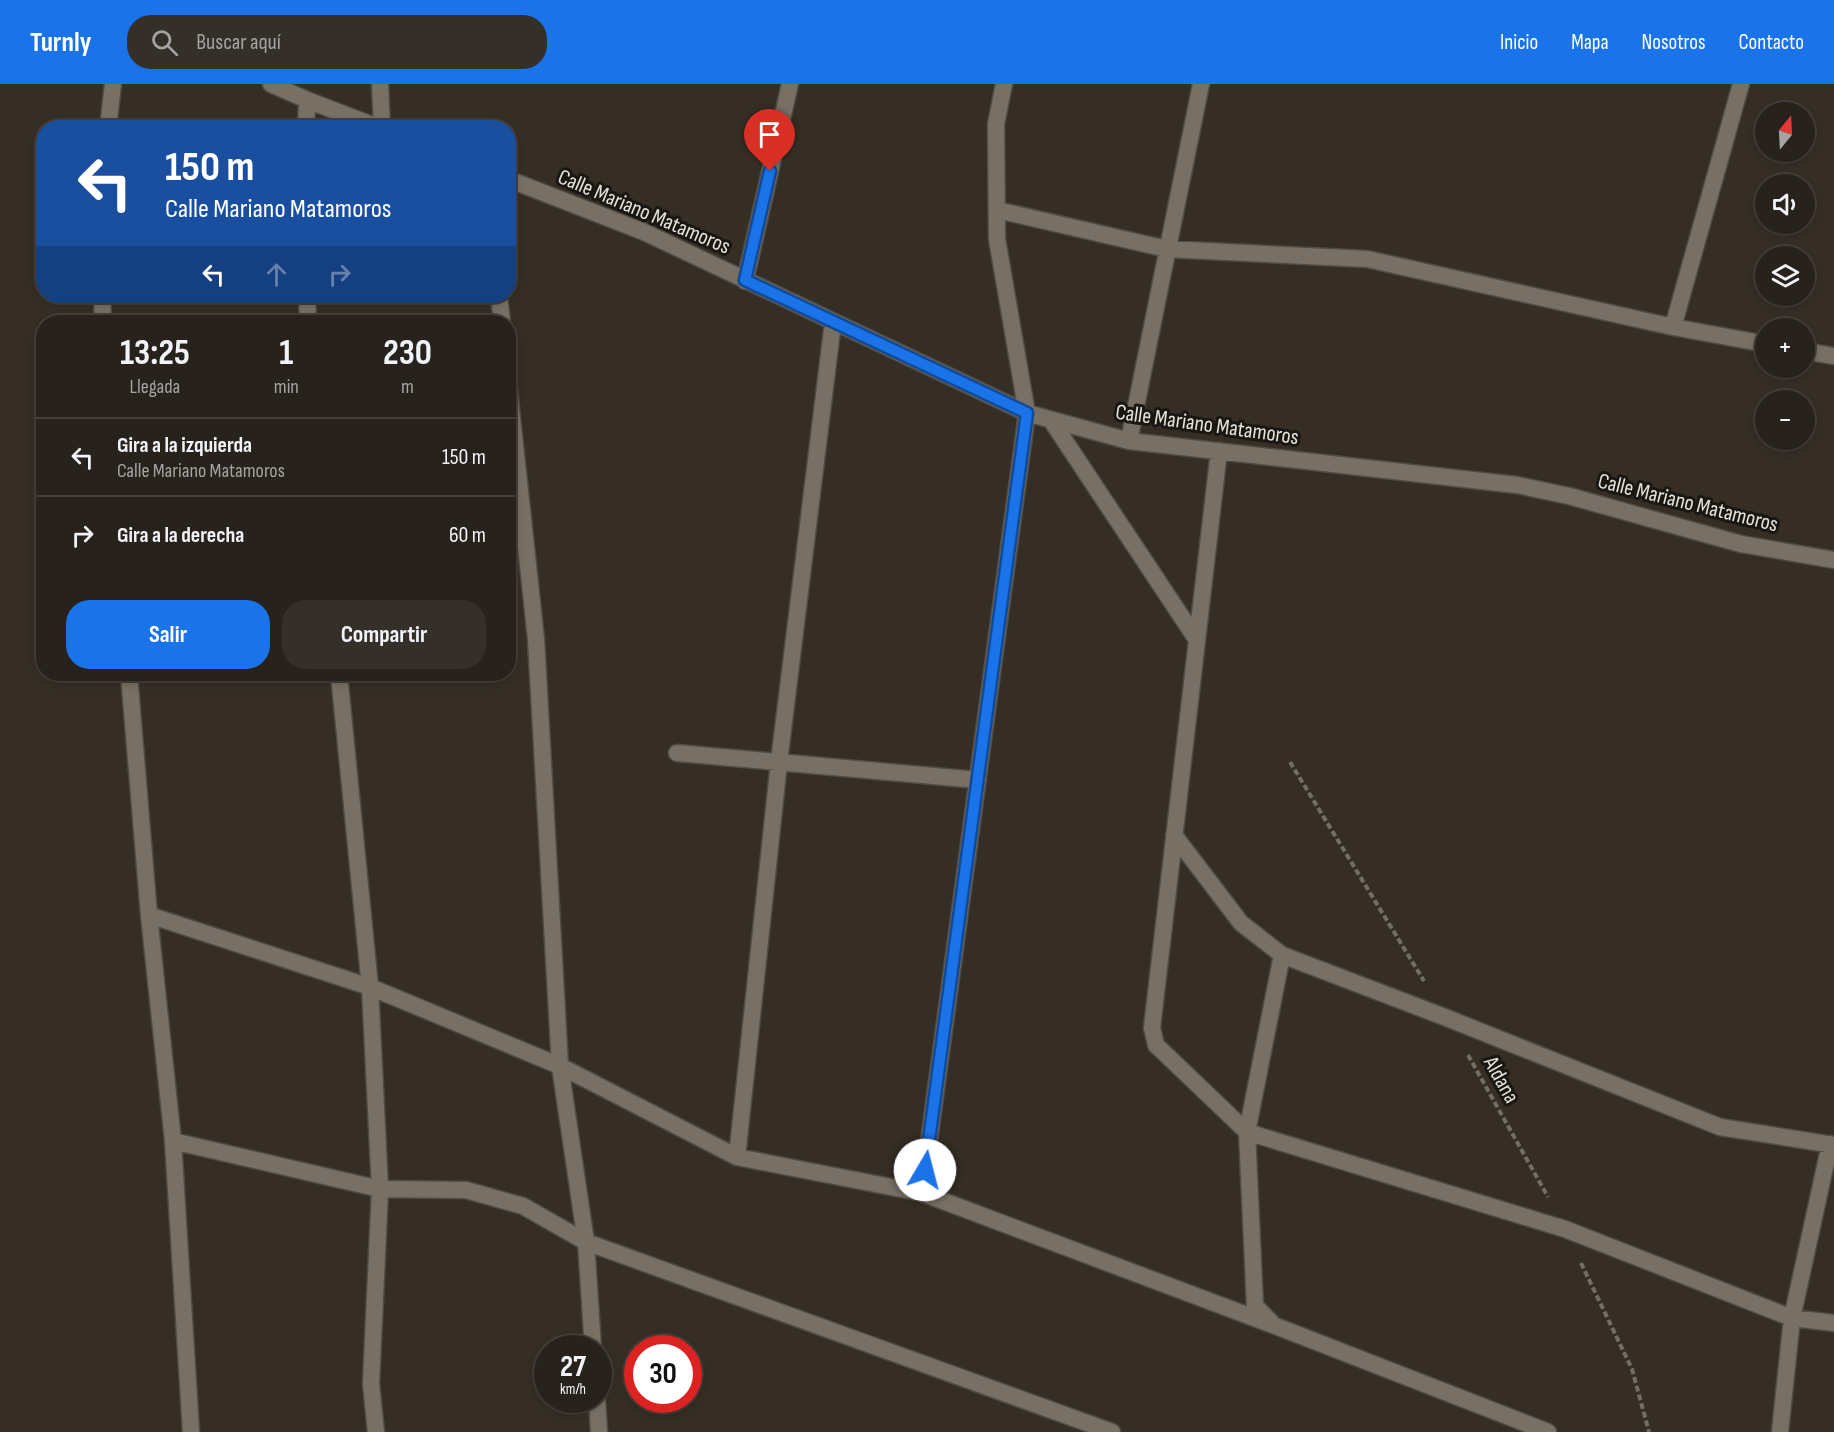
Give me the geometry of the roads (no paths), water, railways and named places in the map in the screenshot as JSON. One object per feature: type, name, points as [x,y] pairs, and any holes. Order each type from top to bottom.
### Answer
[{"type":"street","points":[[109,120],[113,84]]},
{"type":"street","points":[[271,84],[360,120]]},
{"type":"street","points":[[380,84],[381,120]]},
{"type":"street","points":[[745,280],[790,84]]},
{"type":"street","points":[[922,1193],[1027,413],[997,239],[996,124],[1004,84]]},
{"type":"street","points":[[1130,441],[1201,84]]},
{"type":"street","points":[[1673,327],[1741,84]]},
{"type":"street","points":[[306,120],[307,100]]},
{"type":"street","name":"Calle Mariano Matamoros","points":[[516,182],[644,232],[1027,413],[1130,441],[1517,485],[1569,496],[1741,544],[1834,560]]},
{"type":"street","points":[[996,210],[1167,249],[1367,259],[1673,327],[1755,342]]},
{"type":"street","points":[[737,1156],[779,762],[833,322]]},
{"type":"street","points":[[1815,353],[1834,356]]},
{"type":"street","points":[[1052,420],[1197,640]]},
{"type":"street","points":[[1219,451],[1152,1028],[1156,1045],[1247,1132],[1565,1229],[1792,1318],[1834,1323]]},
{"type":"street","points":[[516,455],[536,639],[560,1066],[586,1242],[592,1335]]},
{"type":"street","points":[[130,681],[149,915],[172,1141],[191,1432]]},
{"type":"street","points":[[340,681],[370,987],[380,1189],[371,1384],[376,1432]]},
{"type":"street","points":[[677,753],[978,780]]},
{"type":"street","points":[[1174,835],[1241,923],[1282,955],[1720,1127],[1832,1145],[1792,1318],[1780,1432]]},
{"type":"street","points":[[149,915],[370,987],[560,1066],[737,1156],[922,1193],[1273,1325],[1548,1432]]},
{"type":"street","points":[[1273,1325],[1255,1306],[1247,1132],[1282,955]]},
{"type":"street","points":[[172,1141],[380,1189],[466,1190],[523,1206],[586,1242],[1112,1432]]},
{"type":"street","points":[[598,1413],[599,1432]]}]
